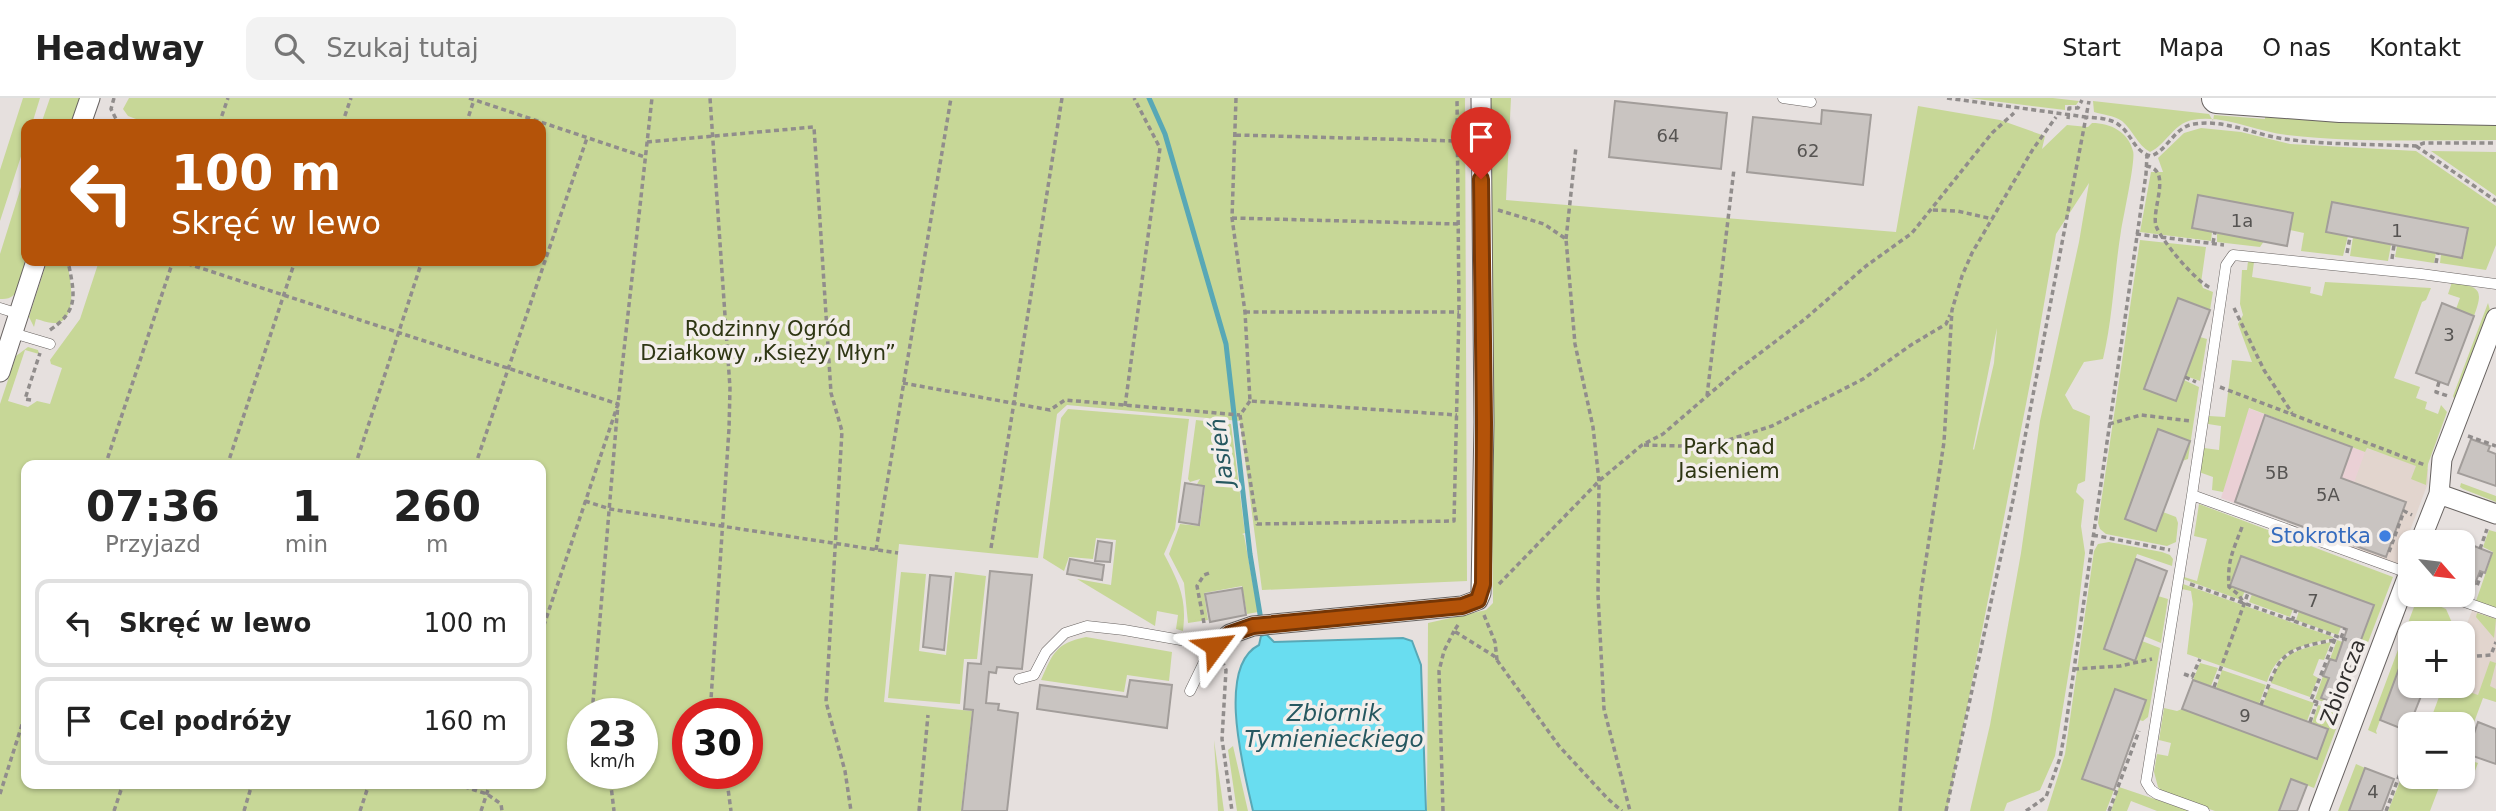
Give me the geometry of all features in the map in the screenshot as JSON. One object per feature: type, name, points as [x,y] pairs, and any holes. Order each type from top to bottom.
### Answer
[{"type":"main road","points":[[2217,98],[2340,107],[2496,110]]},
{"type":"street","points":[[83,119],[90,98]]},
{"type":"street","points":[[1215,646],[1230,634],[1262,625],[1462,606],[1474,602],[1483,584],[1481,98]]},
{"type":"street","points":[[0,372],[11,318],[34,266]]},
{"type":"street","points":[[2425,530],[2439,494],[2442,459],[2496,318]]},
{"type":"street","points":[[2439,494],[2492,521]]},
{"type":"street","name":"Zbiorcza","points":[[2319,811],[2398,603]]},
{"type":"lane","points":[[1783,98],[1811,102]]},
{"type":"lane","points":[[2204,811],[2157,794],[2146,782],[2226,265],[2233,255],[2496,284]]},
{"type":"lane","points":[[11,318],[50,344]]},
{"type":"lane","points":[[2192,495],[2398,573]]},
{"type":"lane","points":[[2475,606],[2496,613]]},
{"type":"lane","points":[[1019,678],[1034,675],[1046,652],[1065,633],[1087,626],[1215,646],[1203,663],[1190,691]]},
{"type":"path","points":[[114,98],[111,109],[116,119]]},
{"type":"path","points":[[221,119],[228,98]]},
{"type":"path","points":[[344,119],[351,98]]},
{"type":"path","points":[[593,698],[618,404],[652,98]]},
{"type":"path","points":[[710,98],[730,388],[711,698]]},
{"type":"path","points":[[876,550],[951,98]]},
{"type":"path","points":[[991,548],[1062,98]]},
{"type":"path","points":[[1125,406],[1160,148],[1134,98]]},
{"type":"path","points":[[1236,98],[1232,218],[1245,312],[1250,401],[1240,415],[1257,524],[1454,521],[1459,312],[1457,98]]},
{"type":"path","points":[[1947,98],[2108,120],[2120,125],[2136,148],[2149,155],[2159,152],[2184,128],[2199,124],[2243,128],[2292,140],[2416,146],[2424,143],[2496,143]]},
{"type":"path","points":[[467,119],[472,99],[531,119]]},
{"type":"path","points":[[1965,106],[1966,99]]},
{"type":"path","points":[[2068,116],[2069,108],[2078,108],[2082,100]]},
{"type":"path","points":[[1946,811],[2012,500],[2089,101]]},
{"type":"path","points":[[1443,811],[1439,671],[1444,651],[1454,631],[1474,602],[1493,590],[1599,481],[1642,445],[1663,434],[1866,267],[1913,233],[1992,133],[2014,113]]},
{"type":"path","points":[[1642,445],[1680,446],[1728,440],[1772,426],[1863,379],[1910,345],[1946,324],[1972,253],[2033,149],[2056,117]]},
{"type":"path","points":[[546,124],[645,157]]},
{"type":"path","points":[[647,142],[814,127],[831,393],[842,431],[826,702],[845,771],[851,811]]},
{"type":"path","points":[[1235,135],[1458,141]]},
{"type":"path","points":[[546,257],[587,138]]},
{"type":"path","points":[[2416,146],[2496,201]]},
{"type":"path","points":[[1576,147],[1566,239],[1575,344],[1593,427],[1599,481],[1598,595],[1604,709],[1630,811]]},
{"type":"path","points":[[2149,155],[2152,167]]},
{"type":"path","points":[[2026,811],[2046,797],[2060,758],[2149,155]]},
{"type":"path","points":[[1707,397],[1734,169]]},
{"type":"path","points":[[1482,205],[1544,224],[1566,239]]},
{"type":"path","points":[[1933,210],[1957,211],[1993,219]]},
{"type":"path","points":[[1232,218],[1458,224]]},
{"type":"path","points":[[2213,243],[2216,232]]},
{"type":"path","points":[[2136,234],[2225,245],[2233,255]]},
{"type":"path","points":[[2346,258],[2350,237]]},
{"type":"path","points":[[2392,259],[2394,245]]},
{"type":"path","points":[[2435,265],[2438,253]]},
{"type":"path","points":[[107,460],[171,266]]},
{"type":"path","points":[[194,266],[618,404]]},
{"type":"path","points":[[230,460],[293,266]]},
{"type":"path","points":[[357,460],[420,266]]},
{"type":"path","points":[[477,460],[543,266]]},
{"type":"path","points":[[1900,811],[1921,592],[1944,442],[1952,310]]},
{"type":"path","points":[[1245,312],[1459,312]]},
{"type":"path","points":[[2440,382],[2436,392],[2450,397]]},
{"type":"path","points":[[903,383],[1050,410],[1065,400],[1240,415]]},
{"type":"path","points":[[2208,383],[2431,467]]},
{"type":"path","points":[[1250,401],[1457,415]]},
{"type":"path","points":[[546,619],[618,404]]},
{"type":"path","points":[[2108,424],[2141,415],[2197,421]]},
{"type":"path","points":[[2466,435],[2496,446]]},
{"type":"path","points":[[585,501],[610,509],[898,553]]},
{"type":"path","points":[[2386,559],[2404,512],[2418,516]]},
{"type":"path","points":[[2244,521],[2230,556],[2228,573],[2229,587],[2242,598],[2244,604]]},
{"type":"path","points":[[2480,549],[2492,521]]},
{"type":"path","points":[[2093,535],[2183,552]]},
{"type":"path","points":[[1203,623],[1198,586],[1204,575],[1212,572]]},
{"type":"path","points":[[2475,585],[2477,586],[2482,572]]},
{"type":"path","points":[[2178,580],[2369,648]]},
{"type":"path","points":[[2214,687],[2248,593]]},
{"type":"path","points":[[1474,602],[1495,642],[1497,660]]},
{"type":"path","points":[[2292,621],[2296,610]]},
{"type":"path","points":[[2344,628],[2337,638],[2311,700],[2344,712]]},
{"type":"path","points":[[1454,631],[1494,656],[1559,746],[1622,811]]},
{"type":"path","points":[[2261,705],[2279,660],[2293,650],[2337,638]]},
{"type":"path","points":[[2477,656],[2491,655],[2496,642]]},
{"type":"path","points":[[1215,646],[1226,670],[1222,739],[1232,811]]},
{"type":"path","points":[[2073,669],[2120,666],[2159,657]]},
{"type":"path","points":[[2183,674],[2192,677],[2200,660]]},
{"type":"path","points":[[2310,722],[2316,702]]},
{"type":"path","points":[[919,811],[928,715]]},
{"type":"path","points":[[2109,811],[2142,723]]},
{"type":"path","points":[[0,794],[21,728]]},
{"type":"path","points":[[2386,811],[2398,777]]},
{"type":"path","points":[[114,811],[121,789]]},
{"type":"path","points":[[244,811],[251,789]]},
{"type":"path","points":[[360,811],[367,789]]},
{"type":"path","points":[[472,789],[487,794],[501,804],[502,811]]},
{"type":"path","points":[[481,811],[488,789]]},
{"type":"path","points":[[611,789],[614,811]]},
{"type":"path","points":[[728,789],[731,811]]},
{"type":"shaded area","points":[[2248,408],[2365,452],[2334,538],[2221,498]]},
{"type":"shaded area","points":[[2366,448],[2428,469],[2428,483],[2410,530],[2398,530],[2397,565],[2332,542]]},
{"type":"shaded area","points":[[2476,601],[2496,608],[2496,702],[2475,694],[2475,621],[2468,621]]},
{"type":"green space","points":[[23,98],[40,98],[34,119],[21,119],[21,156],[0,221],[0,170]]},
{"type":"green space","points":[[50,98],[80,98],[73,119],[43,119]]},
{"type":"green space","name":"Rodzinny Ogród Działkowy „Księży Młyn”","points":[[129,98],[1465,98],[1467,581],[1262,590],[1240,421],[1067,405],[1057,414],[1038,558],[899,544],[884,702],[972,711],[961,811],[0,811],[0,404],[16,356],[28,347],[38,350],[39,354],[25,350],[8,401],[28,407],[37,401],[50,404],[62,368],[51,364],[50,360],[80,319],[97,266],[546,266],[546,119],[136,119],[128,116],[123,109]]},
{"type":"green space","name":"Park nad Jasieniem","points":[[1487,98],[1511,98],[1506,200],[1896,232],[1918,106],[2000,120],[2045,136],[2042,149],[2067,125],[2088,127],[2092,123],[2118,130],[2131,144],[2133,165],[2103,359],[2084,362],[2065,395],[2073,409],[2090,416],[2085,481],[2078,484],[2076,492],[2084,500],[2081,526],[2085,553],[2055,756],[2040,790],[2007,803],[2004,811],[1970,811],[1990,725],[2021,553],[2040,421],[2079,242],[2089,183],[2056,234],[2033,368],[1947,811],[1427,811],[1428,623],[1486,610],[1493,603]],"holes":[[[1997,328],[1994,363],[1974,450]]]},
{"type":"green space","points":[[1969,98],[2053,98],[2079,101],[2076,105],[2065,105],[2065,110]]},
{"type":"green space","points":[[2093,101],[2209,114],[2212,119],[2185,122],[2150,152],[2122,121],[2094,112]]},
{"type":"green space","points":[[2214,115],[2265,119],[2496,124],[2496,140],[2313,138],[2275,133],[2213,119]]},
{"type":"green space","points":[[2201,128],[2241,132],[2290,144],[2416,151],[2496,206],[2496,245],[2486,270],[2440,263],[2441,254],[2462,258],[2332,202],[2326,232],[2348,236],[2343,256],[2301,251],[2304,233],[2290,230],[2293,213],[2198,196],[2192,228],[2212,232],[2211,241],[2140,232],[2151,172],[2163,172],[2158,158],[2184,133]]},
{"type":"green space","points":[[2431,151],[2496,152],[2496,196]]},
{"type":"green space","points":[[21,187],[21,266],[24,266],[18,289],[7,299],[0,299],[0,254]]},
{"type":"green space","points":[[2217,233],[2264,241],[2260,247],[2217,242]]},
{"type":"green space","points":[[2353,237],[2391,245],[2388,261],[2350,256]]},
{"type":"green space","points":[[2140,240],[2206,247],[2201,283],[2203,288],[2213,292],[2210,310],[2179,299],[2176,401],[2184,380],[2199,387],[2188,459],[2182,461],[2125,519],[2156,531],[2163,512],[2176,517],[2176,542],[2167,546],[2106,534],[2098,523]]},
{"type":"green space","points":[[2397,246],[2436,253],[2434,263],[2395,257]]},
{"type":"green space","points":[[2248,261],[2254,262],[2252,277],[2311,287],[2310,293],[2322,296],[2325,282],[2431,288],[2426,300],[2422,302],[2394,378],[2420,387],[2416,398],[2427,402],[2425,409],[2438,414],[2441,405],[2447,412],[2428,464],[2426,485],[2411,479],[2416,466],[2367,448],[2365,452],[2249,408],[2223,492],[2212,490],[2213,477],[2199,472],[2204,448],[2219,450],[2221,426],[2208,424],[2209,416],[2225,417],[2232,360],[2252,362],[2238,324],[2243,315],[2240,304],[2242,270],[2247,270]]},
{"type":"green space","points":[[45,266],[68,266],[71,298],[67,316],[61,321],[51,323],[36,319],[34,327],[29,317]]},
{"type":"green space","points":[[2452,282],[2477,291],[2479,300],[2474,316],[2456,309],[2460,298],[2448,294]]},
{"type":"green space","points":[[2488,303],[2490,310],[2455,401],[2453,396]]},
{"type":"green space","points":[[2200,337],[2207,339],[2200,381],[2186,376]]},
{"type":"green space","points":[[1068,409],[1189,419],[1175,529],[1164,554],[1181,591],[1183,631],[1176,629],[1178,615],[1157,611],[1155,626],[1077,579],[1111,585],[1116,540],[1096,538],[1093,559],[1069,557],[1064,571],[1043,558],[1061,418]]},
{"type":"green space","points":[[1196,420],[1231,424],[1245,533],[1242,534],[1258,612],[1247,614],[1242,586],[1204,593],[1208,620],[1188,623],[1184,583],[1169,554],[1180,524],[1200,526],[1205,486],[1197,484],[1200,479],[1190,482],[1188,479]]},
{"type":"green space","points":[[2461,483],[2496,496],[2496,502],[2463,489],[2460,487]]},
{"type":"green space","points":[[2199,504],[2393,577],[2367,645],[2345,638],[2348,629],[2241,556],[2230,586],[2245,591],[2241,600],[2183,579],[2184,577],[2197,581],[2207,539],[2194,536]]},
{"type":"green space","points":[[2489,530],[2496,532],[2496,608],[2476,601],[2493,552],[2483,547]]},
{"type":"green space","points":[[2109,542],[2162,552],[2173,559],[2172,566],[2137,554],[2104,649],[2135,660],[2142,641],[2160,648],[2148,717],[2143,721],[2139,720],[2146,700],[2115,689],[2083,778],[2114,790],[2106,811],[2047,811],[2065,754],[2094,551],[2098,544]]},
{"type":"green space","points":[[901,572],[926,574],[919,651],[946,655],[955,572],[986,576],[977,659],[964,659],[960,704],[888,698]]},
{"type":"green space","points":[[2183,584],[2333,638],[2292,650],[2278,662],[2267,682],[2187,654],[2193,604],[2191,591],[2182,589]]},
{"type":"green space","points":[[2252,594],[2293,609],[2290,617],[2249,602]]},
{"type":"green space","points":[[2158,596],[2168,599],[2161,643],[2144,636]]},
{"type":"green space","points":[[2414,607],[2442,607],[2446,609],[2451,621],[2417,621],[2409,621]]},
{"type":"green space","points":[[2299,611],[2341,627],[2338,635],[2296,620]]},
{"type":"green space","points":[[2477,613],[2496,619],[2494,638],[2476,617]]},
{"type":"green space","points":[[1086,637],[1172,652],[1169,681],[1127,675],[1124,692],[1041,680],[1049,663],[1062,646]]},
{"type":"green space","points":[[2337,640],[2365,650],[2361,662],[2339,653],[2336,661],[2330,659]]},
{"type":"green space","points":[[2331,642],[2324,660],[2319,659],[2313,675],[2318,678],[2310,697],[2271,683],[2286,657],[2302,649]]},
{"type":"green space","points":[[2398,650],[2398,671],[2377,734],[2368,730]]},
{"type":"green space","points":[[2490,661],[2496,663],[2490,686],[2496,689],[2496,702],[2483,698],[2475,720],[2475,712],[2433,712],[2439,698],[2475,698],[2475,694],[2478,695]]},
{"type":"green space","points":[[2200,663],[2218,668],[2211,686],[2193,680]]},
{"type":"green space","points":[[2222,670],[2266,685],[2259,704],[2216,688]]},
{"type":"green space","points":[[2323,676],[2329,678],[2322,698],[2337,704],[2336,706],[2315,699]]},
{"type":"green space","points":[[2269,687],[2314,703],[2307,721],[2263,705]]},
{"type":"green space","points":[[2318,705],[2336,711],[2339,721],[2314,788],[2291,779],[2279,811],[2215,811],[2165,794],[2158,787],[2154,772],[2157,754],[2168,756],[2171,743],[2159,740],[2164,708],[2177,711],[2182,709],[2317,758],[2328,729],[2312,723]]},
{"type":"green space","points":[[1214,740],[1224,811],[1218,811]]},
{"type":"green space","points":[[1233,746],[1248,811],[1237,811],[1228,750]]},
{"type":"green space","points":[[2356,764],[2365,768],[2349,811],[2338,811]]},
{"type":"green space","points":[[2398,786],[2398,789],[2438,789],[2430,811],[2388,811]]},
{"type":"green space","points":[[2119,787],[2190,811],[2157,811],[2131,801],[2127,811],[2111,811]]},
{"type":"water","name":"Zbiornik Tymienieckiego","points":[[1267,635],[1274,642],[1403,638],[1412,641],[1421,665],[1426,811],[1253,811],[1236,722],[1236,697],[1238,675],[1246,657],[1259,645],[1261,636]]},
{"type":"building","points":[[1615,101],[1727,113],[1721,169],[1609,157]]},
{"type":"building","points":[[1822,110],[1871,115],[1863,185],[1747,172],[1753,117],[1821,124]]},
{"type":"building","points":[[2198,195],[2293,213],[2287,246],[2192,228]]},
{"type":"building","points":[[2332,202],[2468,228],[2462,258],[2326,232]]},
{"type":"building","points":[[2178,298],[2210,310],[2176,401],[2144,389]]},
{"type":"building","points":[[2442,303],[2474,316],[2448,385],[2416,373]]},
{"type":"building","points":[[2265,415],[2352,447],[2341,478],[2406,502],[2386,557],[2235,502]]},
{"type":"building","points":[[2158,429],[2190,441],[2156,531],[2125,519]]},
{"type":"building","points":[[2471,439],[2490,446],[2488,451],[2496,454],[2496,486],[2458,473]]},
{"type":"building","points":[[1185,483],[1204,486],[1199,525],[1179,522]]},
{"type":"building","points":[[1098,541],[1112,543],[1110,562],[1095,561]]},
{"type":"building","points":[[2475,546],[2492,553],[2485,573],[2480,571],[2475,584]]},
{"type":"building","points":[[2241,556],[2374,605],[2337,704],[2321,698],[2329,678],[2323,676],[2330,659],[2336,661],[2347,629],[2230,586]]},
{"type":"building","points":[[1070,559],[1104,565],[1102,580],[1067,574]]},
{"type":"building","points":[[2136,559],[2167,571],[2135,661],[2104,649]]},
{"type":"building","points":[[990,571],[1032,575],[1022,669],[997,667],[996,673],[989,672],[986,703],[999,704],[998,710],[1018,713],[1007,811],[962,811],[973,710],[964,709],[968,663],[981,664]]},
{"type":"building","points":[[930,575],[951,577],[944,650],[923,647]]},
{"type":"building","points":[[1242,588],[1246,615],[1210,622],[1205,594]]},
{"type":"building","points":[[2398,671],[2398,698],[2420,698],[2415,712],[2398,712],[2398,727],[2380,720]]},
{"type":"building","points":[[1130,680],[1172,685],[1167,728],[1037,709],[1040,685],[1127,697]]},
{"type":"building","points":[[2193,680],[2328,729],[2317,759],[2182,709]]},
{"type":"building","points":[[2115,689],[2146,700],[2114,790],[2082,779]]},
{"type":"building","points":[[2478,722],[2496,729],[2496,764],[2475,757],[2475,731]]},
{"type":"building","points":[[2365,768],[2394,779],[2382,811],[2349,811]]},
{"type":"building","points":[[2291,779],[2307,785],[2297,811],[2279,811]]},
{"type":"waterway","name":"Jasień","points":[[1149,98],[1165,134],[1226,344],[1250,554],[1261,620]]},
{"type":"place","name":"Stokrotka","points":[[2385,536]]},
{"type":"route","points":[[1215,646],[1230,634],[1253,626],[1462,606],[1478,600],[1483,584],[1481,179]]}]
